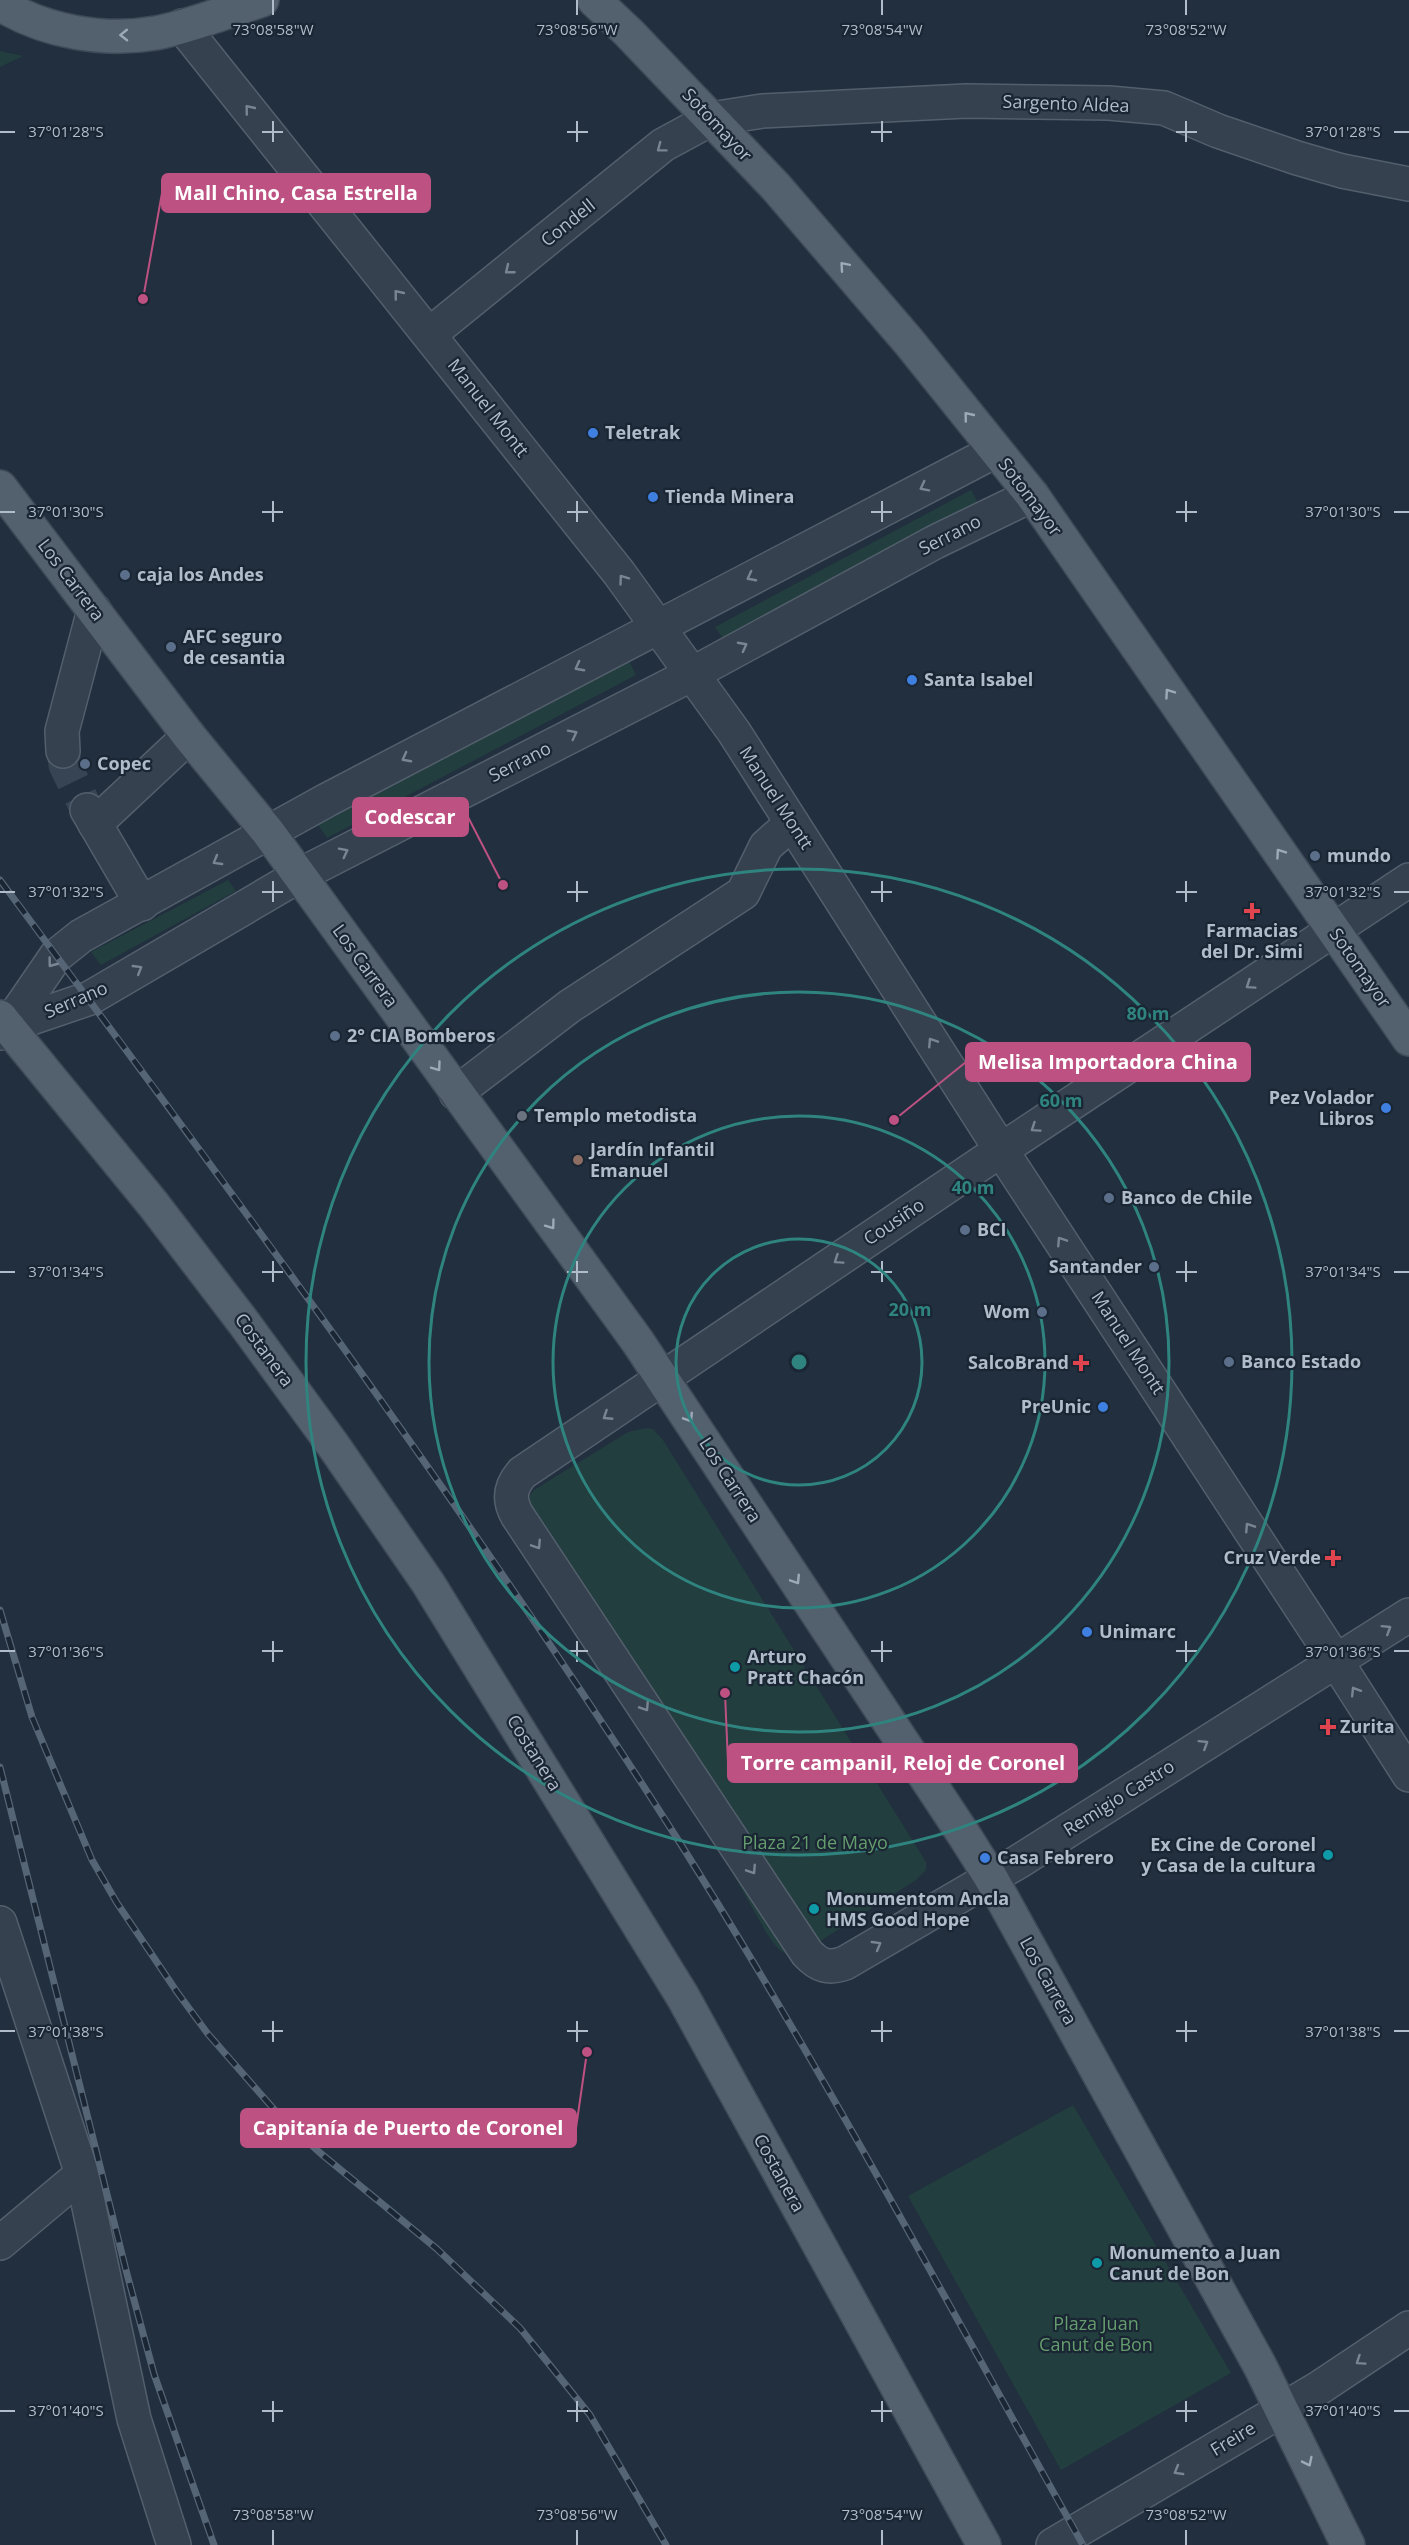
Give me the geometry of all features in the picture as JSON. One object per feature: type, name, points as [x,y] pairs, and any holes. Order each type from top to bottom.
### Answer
[{"type":"main road","points":[[3,10],[72,31],[129,36],[158,33],[262,0]]},
{"type":"main road","name":"Sotomayor","points":[[594,0],[629,33],[776,187],[1032,495],[1409,1039]]},
{"type":"main road","name":"Los Carrera","points":[[0,487],[189,736],[268,832],[663,1377],[991,1878],[1283,2409],[1348,2545]]},
{"type":"main road","name":"Costanera","points":[[3,1025],[146,1194],[333,1444],[429,1583],[683,1997],[984,2545]]},
{"type":"street","name":"Manuel Montt","points":[[182,26],[619,573],[734,732],[1001,1150],[1409,1776]]},
{"type":"street","name":"Sargento Aldea","points":[[711,119],[762,111],[954,101],[1109,103],[1164,108],[1218,131],[1297,158],[1342,171],[1409,184]]},
{"type":"street","name":"Condell","points":[[430,334],[663,145],[711,119]]},
{"type":"street","name":"Serrano","points":[[3,1025],[56,956],[81,936],[268,832],[657,626],[995,451]]},
{"type":"street","name":"Serrano","points":[[3,1025],[90,998],[300,875],[692,674],[935,542],[1032,495]]},
{"type":"street","points":[[63,751],[62,731],[93,610]]},
{"type":"street","points":[[142,904],[91,817],[189,736]]},
{"type":"street","points":[[456,1093],[570,1006],[743,893],[766,846],[792,823]]},
{"type":"street","name":"Cousiño","points":[[824,1966],[814,1961],[807,1953],[517,1515],[512,1505],[511,1494],[514,1482],[522,1473],[663,1377],[1409,880]]},
{"type":"street","name":"Remigio Castro","points":[[824,1966],[835,1967],[845,1963],[991,1878],[1409,1615]]},
{"type":"street","points":[[0,1923],[82,2174],[134,2419],[174,2545]]},
{"type":"street","points":[[0,2243],[82,2174]]},
{"type":"street","name":"Freire","points":[[1053,2545],[1283,2409],[1409,2328]]},
{"type":"green space","points":[[0,51],[23,56],[0,67]]},
{"type":"green space","points":[[971,490],[980,506],[724,640],[715,627]]},
{"type":"green space","points":[[629,661],[636,675],[327,838],[318,825]]},
{"type":"green space","points":[[228,880],[236,891],[101,965],[91,952]]},
{"type":"green space","name":"Plaza 21 de Mayo","points":[[646,1428],[653,1429],[663,1440],[926,1862],[926,1870],[916,1880],[800,1954],[784,1953],[767,1934],[532,1517],[529,1497],[534,1490],[628,1432]]},
{"type":"green space","name":"Plaza Juan Canut de Bon","points":[[1073,2105],[1231,2373],[1061,2470],[908,2196]]},
{"type":"tunnel","points":[[63,751],[65,765],[87,810]]},
{"type":"railway","points":[[0,880],[349,1355],[434,1475],[600,1719],[733,1929],[836,2103],[1083,2545]]},
{"type":"railway","points":[[0,1610],[32,1717],[92,1860],[117,1903],[177,1992],[208,2034],[279,2115],[319,2152],[437,2249],[520,2328],[590,2415],[666,2545]]},
{"type":"railway","points":[[0,1767],[154,2374],[214,2545]]},
{"type":"place","name":"Mall Chino, Casa Estrella","points":[[143,299]]},
{"type":"place","name":"Teletrak","points":[[593,433]]},
{"type":"place","name":"Tienda Minera","points":[[653,497]]},
{"type":"place","name":"caja los Andes","points":[[125,575]]},
{"type":"place","name":"AFC seguro de cesantia","points":[[171,647]]},
{"type":"place","name":"Santa Isabel","points":[[912,680]]},
{"type":"place","name":"Copec","points":[[85,764]]},
{"type":"place","name":"mundo","points":[[1315,856]]},
{"type":"place","name":"Codescar","points":[[503,885]]},
{"type":"place","name":"Farmacias del Dr. Simi","points":[[1252,911]]},
{"type":"place","name":"2° CIA Bomberos","points":[[335,1036]]},
{"type":"place","name":"Pez Volador Libros","points":[[1386,1108]]},
{"type":"place","name":"Templo metodista","points":[[522,1116]]},
{"type":"place","name":"Melisa Importadora China","points":[[894,1120]]},
{"type":"place","name":"Jardín Infantil Emanuel","points":[[578,1160]]},
{"type":"place","name":"Banco de Chile","points":[[1109,1198]]},
{"type":"place","name":"BCI","points":[[965,1230]]},
{"type":"place","name":"Santander","points":[[1154,1267]]},
{"type":"place","name":"Wom","points":[[1042,1312]]},
{"type":"place","name":"Banco Estado","points":[[1229,1362]]},
{"type":"place","name":"SalcoBrand","points":[[1081,1363]]},
{"type":"place","name":"PreUnic","points":[[1103,1407]]},
{"type":"place","name":"Cruz Verde","points":[[1333,1558]]},
{"type":"place","name":"Unimarc","points":[[1087,1632]]},
{"type":"place","name":"Arturo Pratt Chacón","points":[[735,1667]]},
{"type":"place","name":"Torre campanil, Reloj de Coronel","points":[[725,1693]]},
{"type":"place","name":"Zurita","points":[[1328,1727]]},
{"type":"place","name":"Ex Cine de Coronel y Casa de la cultura","points":[[1328,1855]]},
{"type":"place","name":"Casa Febrero","points":[[985,1858]]},
{"type":"place","name":"Monumentom Ancla HMS Good Hope","points":[[814,1909]]},
{"type":"place","name":"Capitanía de Puerto de Coronel","points":[[587,2052]]},
{"type":"place","name":"Monumento a Juan Canut de Bon","points":[[1097,2263]]}]
